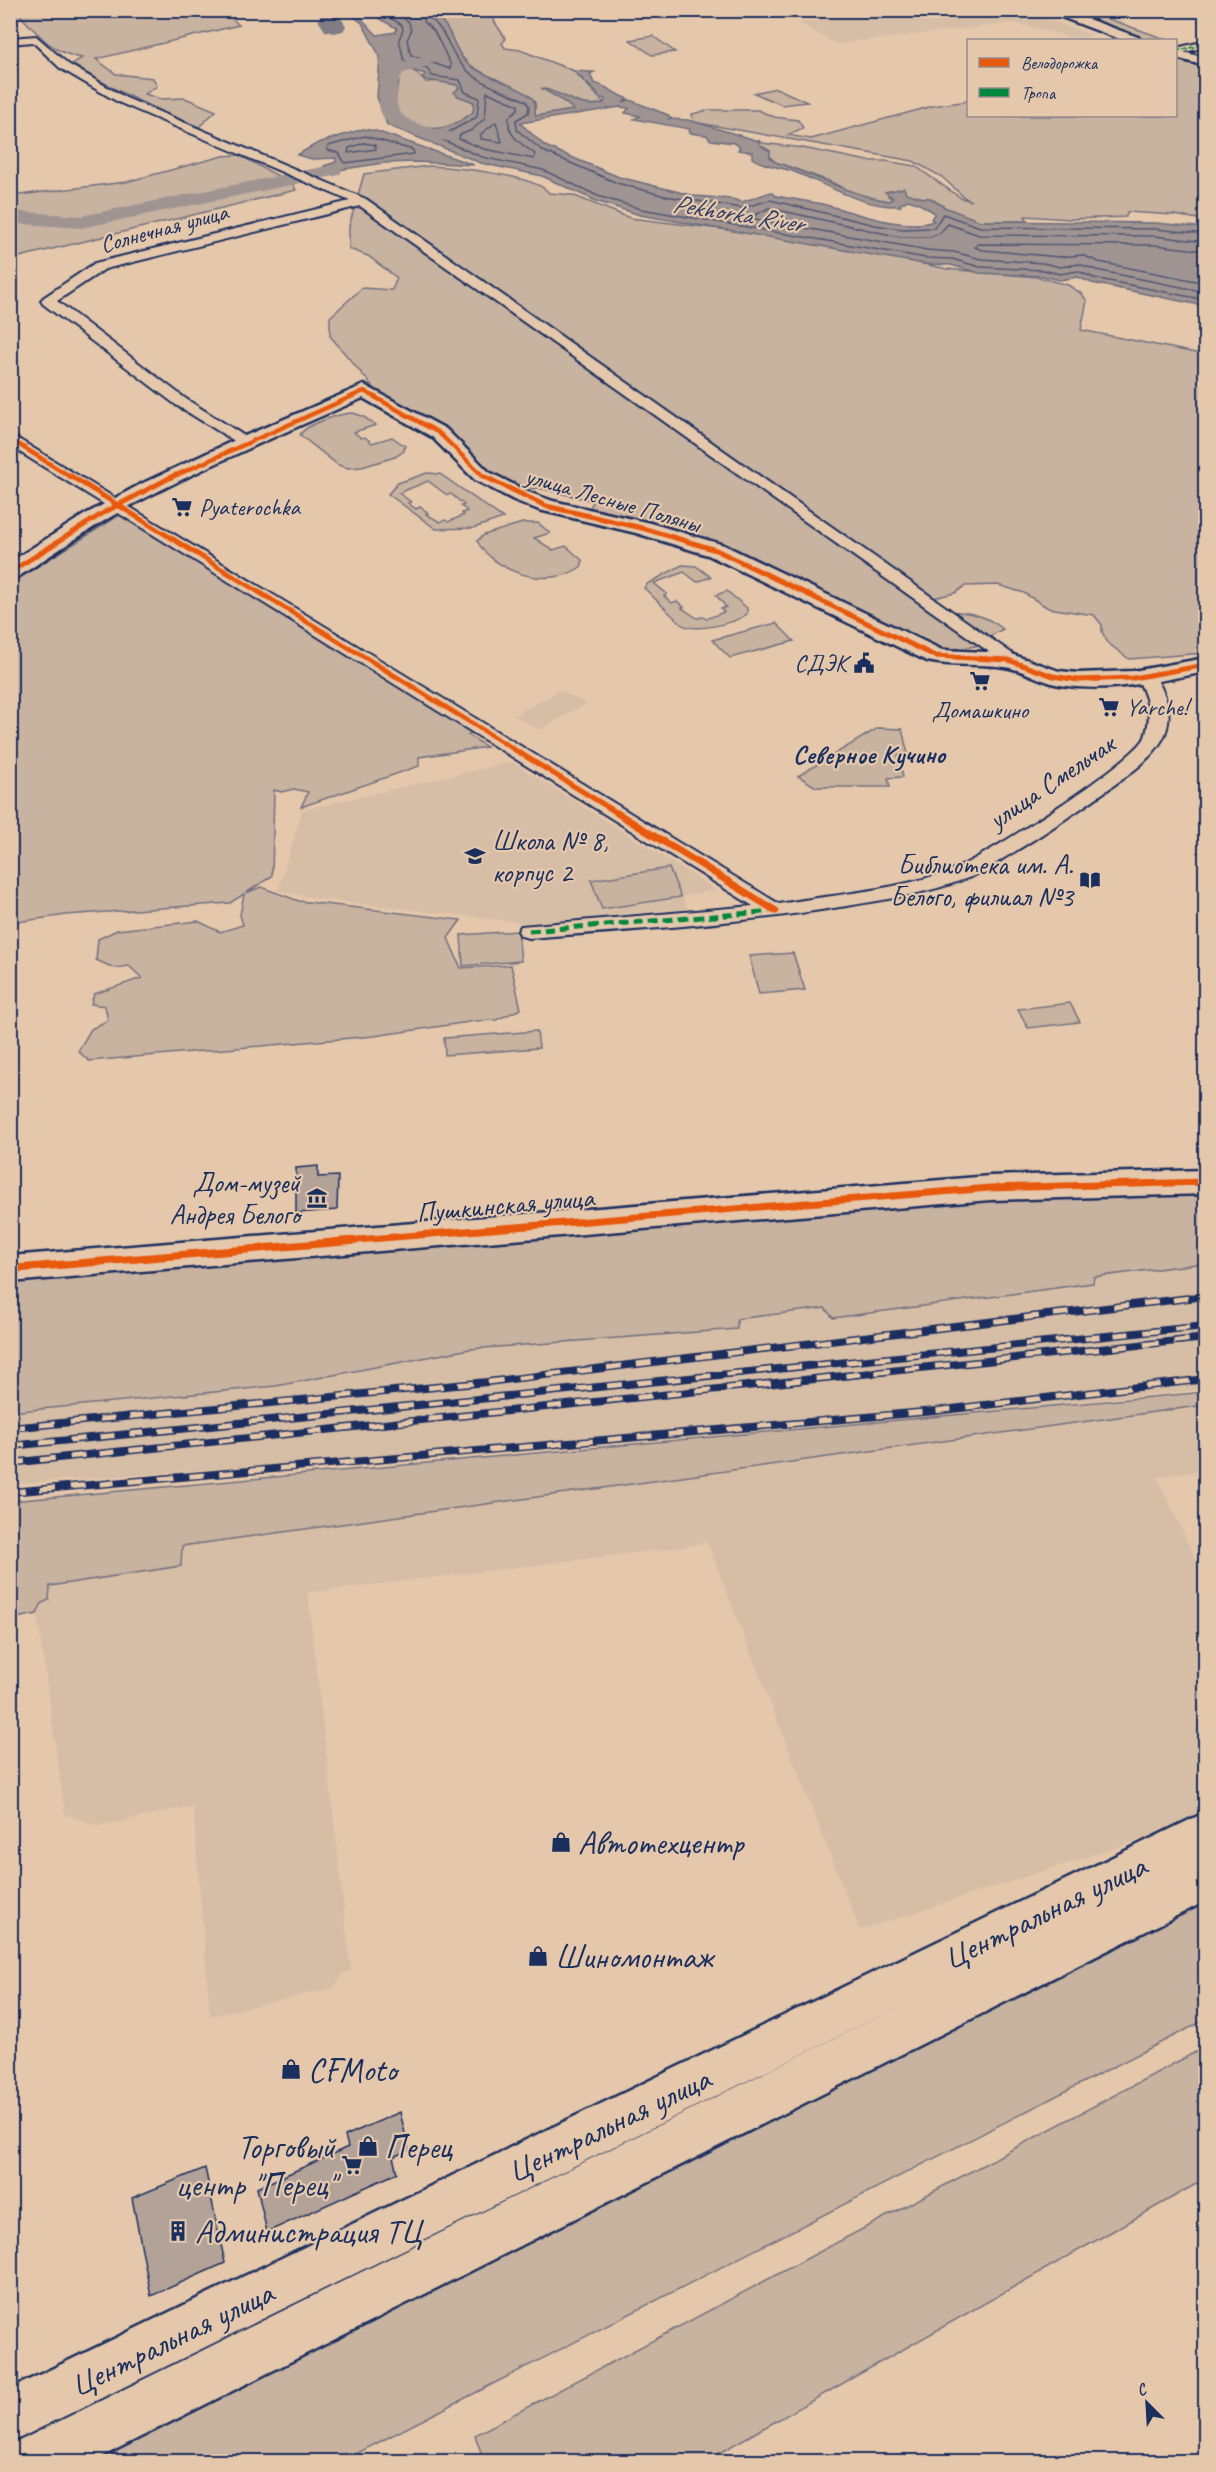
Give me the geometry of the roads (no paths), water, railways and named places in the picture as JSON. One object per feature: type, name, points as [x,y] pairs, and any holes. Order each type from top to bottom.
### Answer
[{"type":"street","points":[[1049,10],[1130,39]]},
{"type":"street","points":[[10,41],[36,39],[64,66],[122,100],[362,202],[1015,662]]},
{"type":"street","points":[[1177,52],[1206,44]]},
{"type":"street","points":[[1177,52],[1206,62]]},
{"type":"street","name":"Солнечная улица","points":[[246,442],[181,402],[48,301],[100,266],[362,202]]},
{"type":"street","name":"улица Лесные Поляны","points":[[10,572],[117,505],[246,442],[363,391],[439,433],[482,476],[521,496],[546,506],[642,528],[716,550],[934,656],[949,659],[998,659],[1015,662],[1047,675],[1070,679],[1109,680],[1145,676]]},
{"type":"street","points":[[10,438],[776,911]]},
{"type":"street","points":[[1145,676],[1206,665]]},
{"type":"street","name":"улица Смельчак","points":[[529,931],[776,911],[862,898],[931,884],[963,873],[1025,838],[1122,770],[1149,748],[1155,736],[1159,712],[1157,698],[1145,676]]},
{"type":"street","name":"Пушкинская улица","points":[[10,1269],[438,1232],[1003,1188],[1206,1182]]},
{"type":"street","name":"Центральная улица","points":[[10,2417],[1206,1833]]},
{"type":"street","name":"Центральная улица","points":[[34,2462],[1206,1878]]},
{"type":"street","points":[[572,2142],[589,2186]]},
{"type":"water","name":"Pekhorka River","points":[[347,11],[359,11],[439,11],[435,15],[445,25],[464,60],[481,72],[531,97],[535,103],[536,116],[574,110],[541,88],[587,105],[604,103],[605,99],[598,97],[598,94],[574,71],[594,72],[590,74],[594,83],[628,99],[623,102],[630,100],[668,115],[671,118],[669,119],[688,120],[759,141],[760,145],[770,151],[770,158],[775,162],[874,198],[889,201],[893,198],[885,192],[904,188],[906,193],[930,198],[944,207],[980,221],[1156,223],[1205,228],[1205,306],[1092,283],[1078,277],[1060,280],[1042,276],[979,273],[951,265],[925,264],[640,215],[596,201],[542,176],[481,163],[387,125],[377,97],[380,57],[362,23]],"holes":[[[359,11],[397,28],[396,32],[377,35],[359,16]],[[403,68],[425,74],[422,79],[457,85],[459,88],[454,92],[474,102],[473,112],[453,124],[436,128],[417,126],[395,118],[389,99],[394,77]],[[620,107],[629,108],[625,113],[640,116],[634,119],[690,129],[689,133],[706,135],[711,140],[734,143],[740,147],[738,150],[752,152],[752,158],[761,163],[792,171],[858,199],[886,206],[901,206],[900,204],[908,200],[918,203],[935,213],[931,219],[934,221],[922,224],[893,222],[822,204],[776,196],[771,192],[742,202],[695,196],[619,177],[545,146],[520,123]]]},
{"type":"water","points":[[363,129],[376,131],[474,165],[383,163],[332,171],[324,166],[336,162],[336,158],[312,159],[297,155],[318,143]]},
{"type":"waterway","points":[[423,62],[397,70],[388,85],[390,91],[388,108],[392,111],[393,118],[423,132],[443,136]]},
{"type":"waterway","points":[[10,217],[81,222],[332,171]]},
{"type":"railway","points":[[10,1428],[487,1382],[1206,1296]]},
{"type":"railway","points":[[10,1446],[1206,1326]]},
{"type":"railway","points":[[10,1463],[1206,1338]]},
{"type":"railway","points":[[10,1492],[935,1411],[1206,1379]]},
{"type":"place","name":"Pyaterochka","points":[[182,507]]},
{"type":"place","name":"СДЭК","points":[[864,663]]},
{"type":"place","name":"Домашкино","points":[[980,681]]},
{"type":"place","name":"Yarche!","points":[[1109,707]]},
{"type":"place","name":"Школа № 8, корпус 2","points":[[475,856]]},
{"type":"place","name":"Библиотека им. А. Белого, филиал №3","points":[[1090,880]]},
{"type":"place","name":"Дом-музей Андрея Белого","points":[[317,1198]]},
{"type":"place","name":"Автотехцентр","points":[[561,1842]]},
{"type":"place","name":"Шиномонтаж","points":[[538,1956]]},
{"type":"place","name":"CFMoto","points":[[291,2069]]},
{"type":"place","name":"Перец","points":[[368,2146]]},
{"type":"place","name":"Торговый центр \"Перец\"","points":[[352,2165]]},
{"type":"place","name":"Администрация ТЦ","points":[[178,2231]]},
{"type":"district","name":"Северное Кучино","points":[[869,754]]}]
